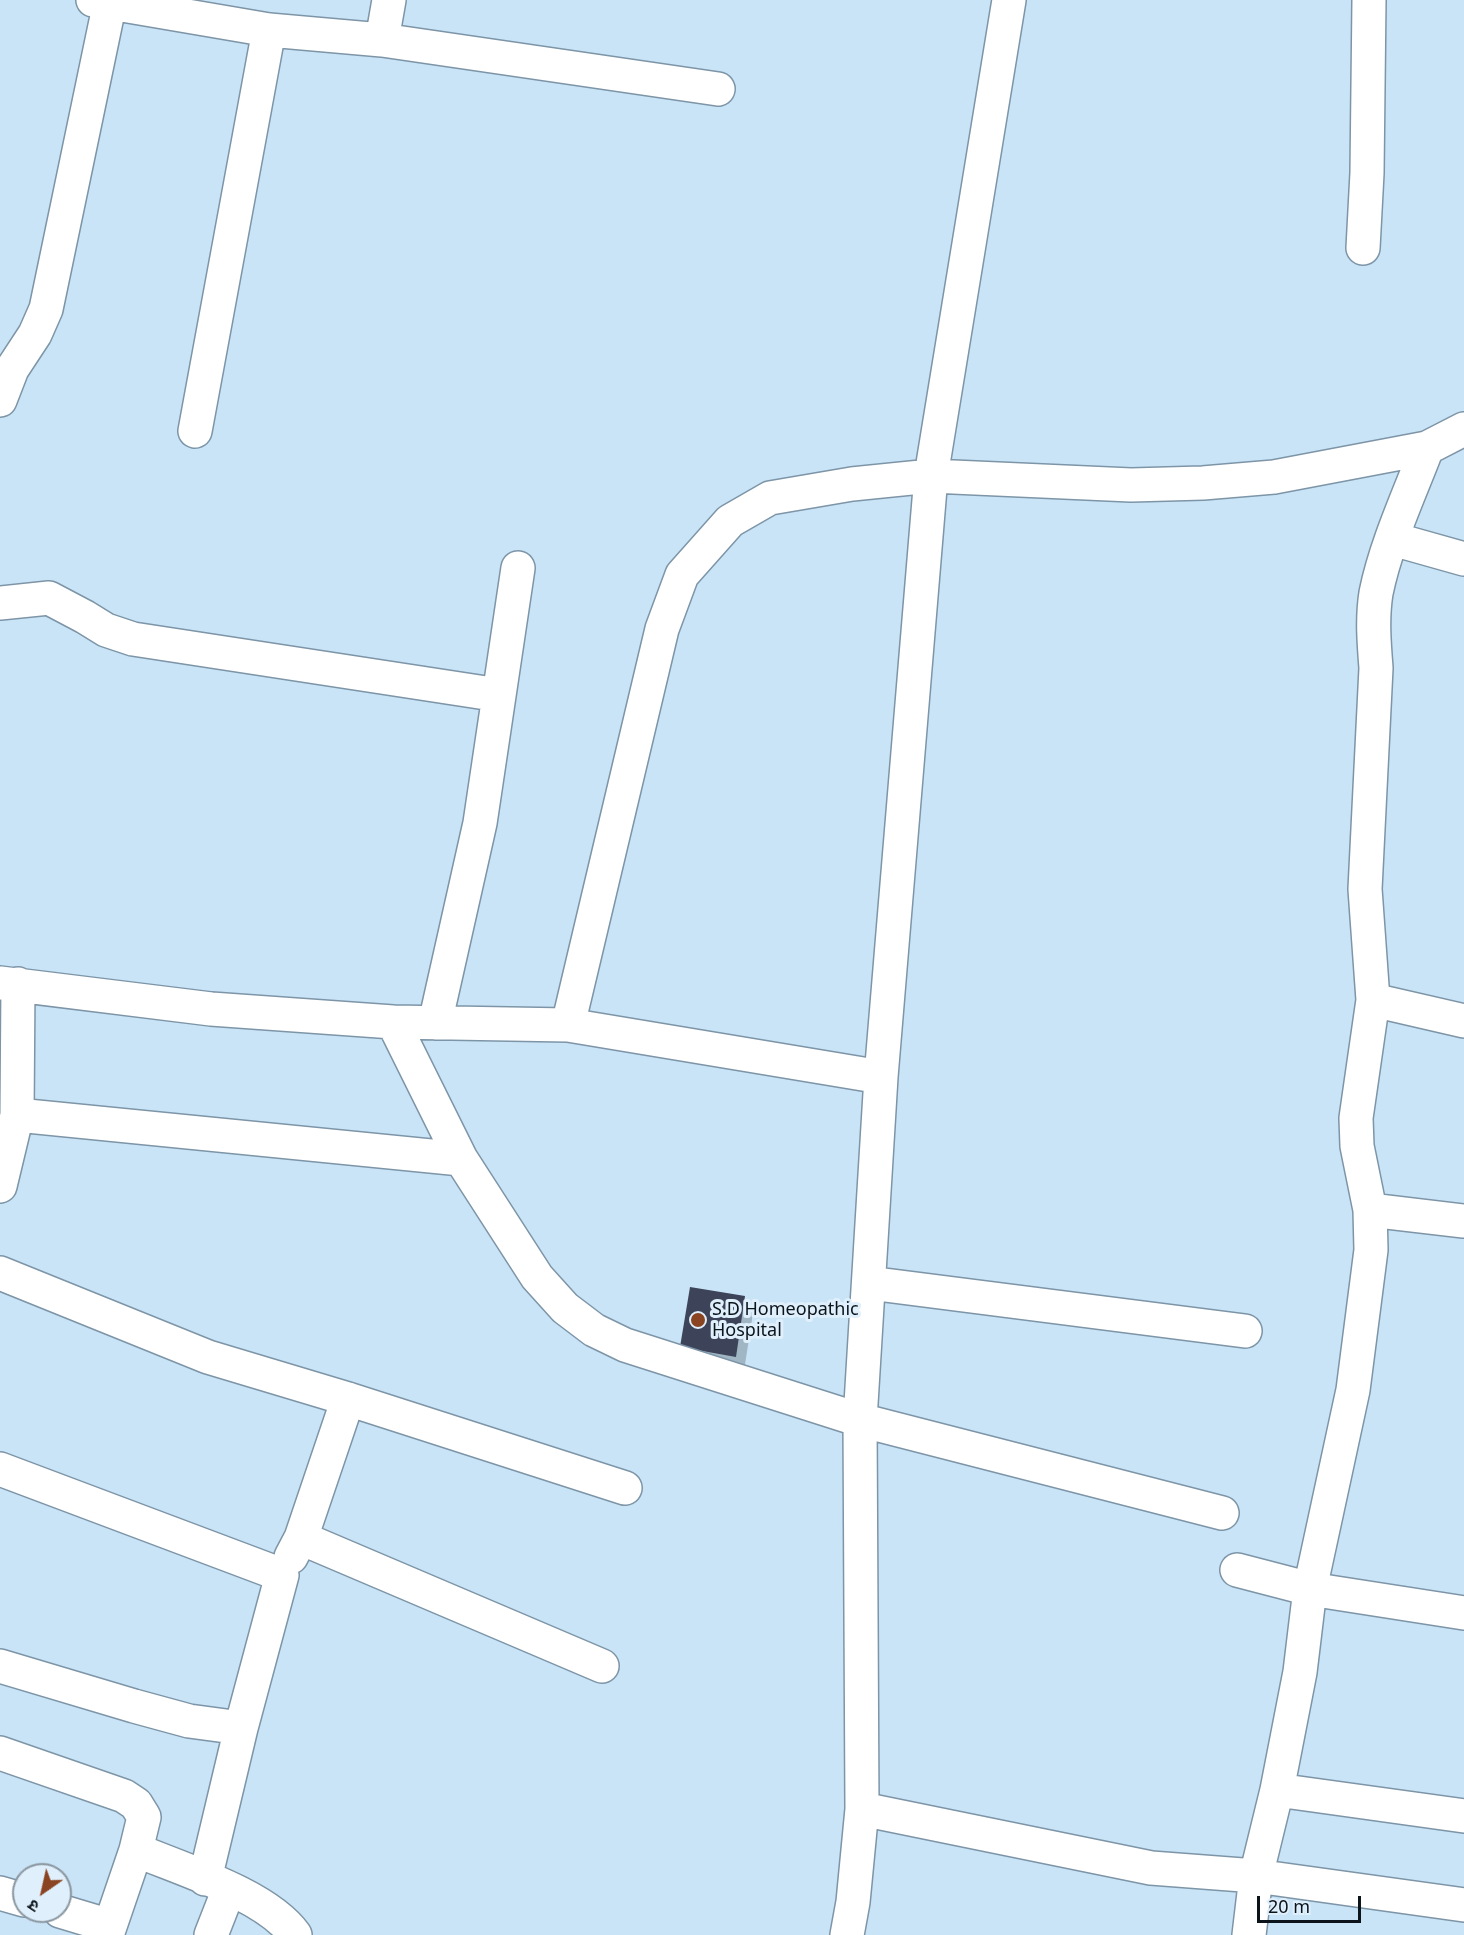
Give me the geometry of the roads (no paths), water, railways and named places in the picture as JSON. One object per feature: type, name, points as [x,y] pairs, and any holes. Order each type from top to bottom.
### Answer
[{"type":"street","points":[[382,40],[389,0]]},
{"type":"street","points":[[847,1935],[853,1902],[862,1809],[860,1420],[881,1077],[931,476],[1009,0]]},
{"type":"street","points":[[1364,248],[1369,0]]},
{"type":"street","points":[[0,400],[12,369],[35,334],[46,309],[101,1],[269,30],[382,40],[718,89]]},
{"type":"street","points":[[195,431],[269,30]]},
{"type":"street","points":[[568,1025],[662,629],[682,575],[730,521],[770,498],[852,484],[931,476],[1131,484],[1203,483],[1274,477],[1427,448],[1464,429]]},
{"type":"street","points":[[1249,1935],[1256,1876],[1277,1790],[1300,1672],[1310,1589],[1353,1390],[1371,1250],[1370,1210],[1358,1146],[1356,1118],[1373,1000],[1365,889],[1376,668],[1373,633],[1376,594],[1393,539],[1427,448]]},
{"type":"street","points":[[1393,539],[1464,560]]},
{"type":"street","points":[[435,1023],[480,823],[518,568]]},
{"type":"street","points":[[0,603],[49,598],[106,630],[133,639],[499,695]]},
{"type":"street","points":[[0,1186],[17,1114],[9,984],[211,1009],[393,1022],[568,1025],[881,1077]]},
{"type":"street","points":[[1373,1000],[1464,1022]]},
{"type":"street","points":[[393,1022],[461,1159],[537,1277],[565,1308],[594,1330],[625,1345],[860,1420],[1222,1513]]},
{"type":"street","points":[[17,1114],[461,1159]]},
{"type":"street","points":[[1370,1210],[1464,1221]]},
{"type":"street","points":[[0,1273],[208,1357],[348,1399],[625,1488]]},
{"type":"street","points":[[869,1283],[1245,1331]]},
{"type":"street","points":[[212,1935],[217,1884],[241,1728],[282,1575],[301,1538],[348,1399]]},
{"type":"street","points":[[0,1469],[282,1575]]},
{"type":"street","points":[[301,1538],[602,1666]]},
{"type":"street","points":[[1237,1570],[1310,1589],[1464,1613]]},
{"type":"street","points":[[0,1666],[178,1718],[241,1728]]},
{"type":"street","points":[[0,1753],[124,1796],[136,1804],[144,1817],[136,1850],[108,1930],[72,1916]]},
{"type":"street","points":[[1277,1790],[1464,1816]]},
{"type":"street","points":[[862,1809],[1151,1868],[1256,1876],[1464,1905]]},
{"type":"street","points":[[136,1850],[217,1884],[283,1921],[295,1935]]},
{"type":"place","name":"S.D Homeopathic Hospital","points":[[698,1320]]}]
